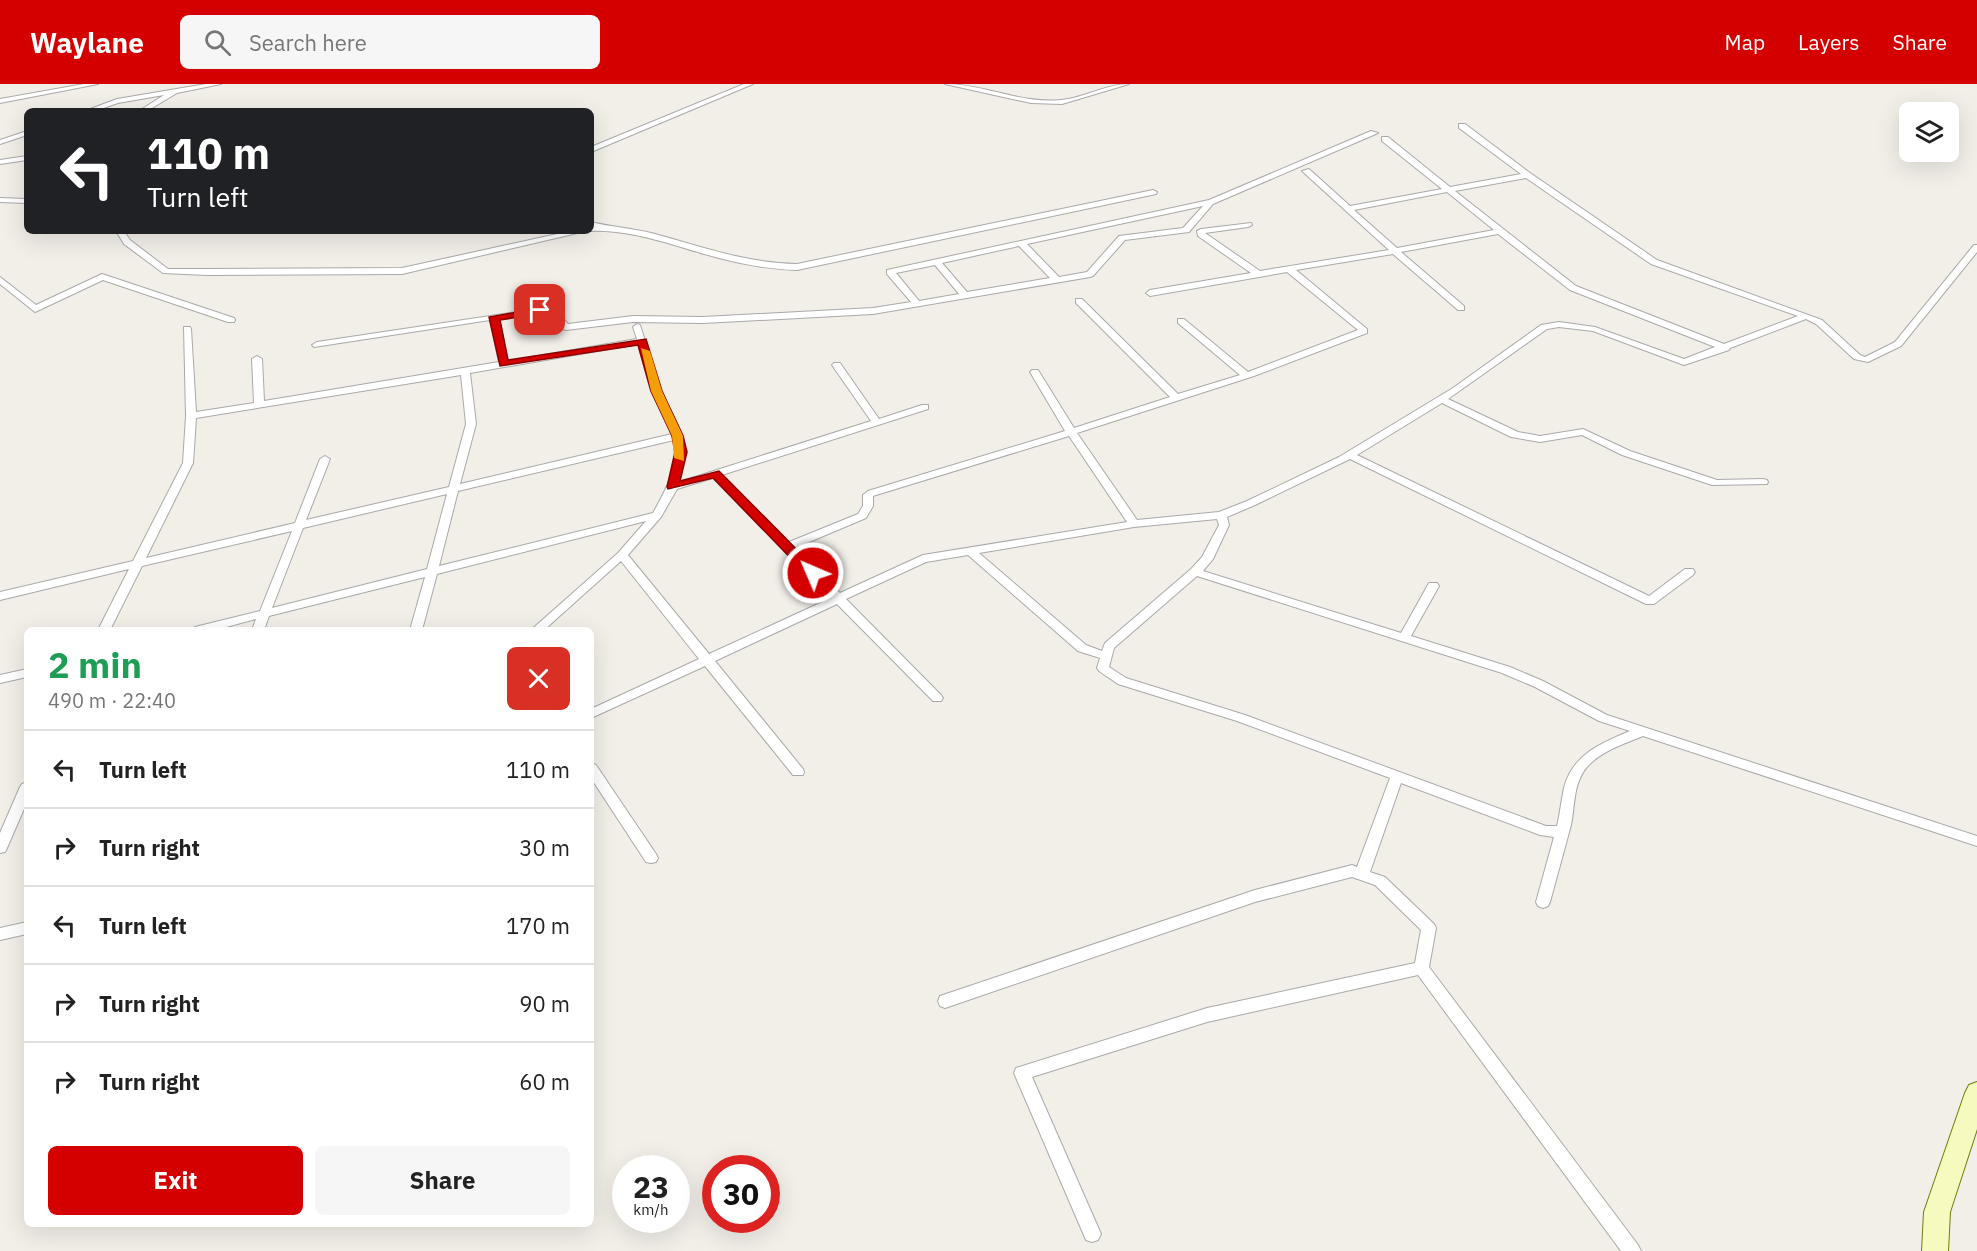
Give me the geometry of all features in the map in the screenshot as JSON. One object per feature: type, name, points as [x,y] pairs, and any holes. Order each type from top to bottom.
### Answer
[{"type":"street","points":[[0,101],[95,84]]},
{"type":"street","points":[[97,108],[117,101],[218,84]]},
{"type":"street","points":[[594,149],[750,84]]},
{"type":"street","points":[[951,84],[1031,101],[1062,102],[1126,84]]},
{"type":"street","points":[[147,108],[175,91]]},
{"type":"street","points":[[1462,126],[1527,175],[1654,262],[1806,316],[1818,322],[1857,357],[1869,359],[1898,344],[1977,247]]},
{"type":"street","points":[[0,142],[24,134]]},
{"type":"street","points":[[917,304],[890,272],[1210,202],[1374,134]]},
{"type":"street","points":[[1385,140],[1573,288],[1725,348]]},
{"type":"street","points":[[0,162],[24,158]]},
{"type":"street","points":[[1306,171],[1461,308]]},
{"type":"street","points":[[1347,209],[1527,175]]},
{"type":"street","points":[[596,228],[627,230],[762,266],[797,267],[1153,192]]},
{"type":"street","points":[[0,200],[24,201]]},
{"type":"street","points":[[530,288],[566,327],[633,319],[704,320],[873,311],[1090,274],[1122,238],[1186,230],[1210,202]]},
{"type":"street","points":[[1248,225],[1201,231],[1201,234],[1258,274]]},
{"type":"street","points":[[1150,293],[1500,231]]},
{"type":"street","points":[[122,234],[127,242],[166,272],[402,271],[568,234]]},
{"type":"street","points":[[517,245],[523,234]]},
{"type":"street","points":[[1022,244],[1058,280]]},
{"type":"street","points":[[937,262],[965,296]]},
{"type":"street","points":[[787,547],[862,516],[866,511],[868,495],[872,493],[1246,375],[1364,331],[1289,269]]},
{"type":"street","points":[[0,280],[35,309],[102,277],[231,320]]},
{"type":"street","points":[[1079,301],[1175,397]]},
{"type":"street","points":[[317,345],[540,310]]},
{"type":"street","points":[[594,713],[910,563],[1134,524],[1221,515],[1349,455],[1440,399],[1544,327],[1556,323],[1581,326],[1684,362],[1806,316]]},
{"type":"street","points":[[494,317],[504,364]]},
{"type":"street","points":[[1181,321],[1246,375]]},
{"type":"street","points":[[540,627],[622,555],[657,515],[673,487],[681,452],[678,436],[656,391],[637,327]]},
{"type":"street","points":[[106,627],[186,469],[191,416],[187,329]]},
{"type":"street","points":[[191,416],[642,341]]},
{"type":"street","points":[[256,359],[259,405]]},
{"type":"street","points":[[837,365],[876,422]]},
{"type":"street","points":[[417,627],[451,490],[471,424],[465,371]]},
{"type":"street","points":[[1035,372],[1071,432],[1134,524]]},
{"type":"street","points":[[1440,399],[1515,435],[1540,439],[1583,432],[1626,453],[1716,483],[1763,482]]},
{"type":"street","points":[[673,487],[925,406]]},
{"type":"street","points":[[0,596],[678,436]]},
{"type":"street","points":[[1349,455],[1650,601],[1689,572]]},
{"type":"street","points":[[259,627],[296,527],[325,459]]},
{"type":"street","points":[[715,474],[937,698]]},
{"type":"street","points":[[211,627],[657,515]]},
{"type":"street","points":[[1221,515],[1224,525],[1216,543],[1195,572],[1127,628],[1109,646],[1103,668],[1122,681],[1241,718],[1545,831],[1562,832]]},
{"type":"street","points":[[970,551],[1082,648],[1105,656]]},
{"type":"street","points":[[622,555],[708,658],[798,772]]},
{"type":"street","points":[[1195,572],[1506,670],[1539,684],[1603,718],[1977,841]]},
{"type":"street","points":[[1403,639],[1433,586]]},
{"type":"street","points":[[0,679],[24,674]]},
{"type":"street","points":[[1543,902],[1562,832],[1571,784],[1579,767],[1588,756],[1643,731]]},
{"type":"street","points":[[594,772],[651,858]]},
{"type":"street","points":[[1362,874],[1397,776]]},
{"type":"street","points":[[0,848],[5,832],[24,793]]},
{"type":"street","points":[[945,1001],[1255,896],[1352,871],[1362,874],[1380,881],[1429,928],[1421,968],[1632,1251]]},
{"type":"street","points":[[0,934],[24,929]]},
{"type":"street","points":[[1092,1233],[1022,1072],[1207,1016],[1421,968]]},
{"type":"street","points":[[1935,1251],[1937,1212],[1977,1093]]},
{"type":"slow traffic","points":[[645,351],[656,391],[678,436],[680,458]]},
{"type":"route","points":[[540,310],[494,317],[504,364],[642,341],[656,391],[678,436],[681,452],[673,487],[715,474],[813,573]]}]
